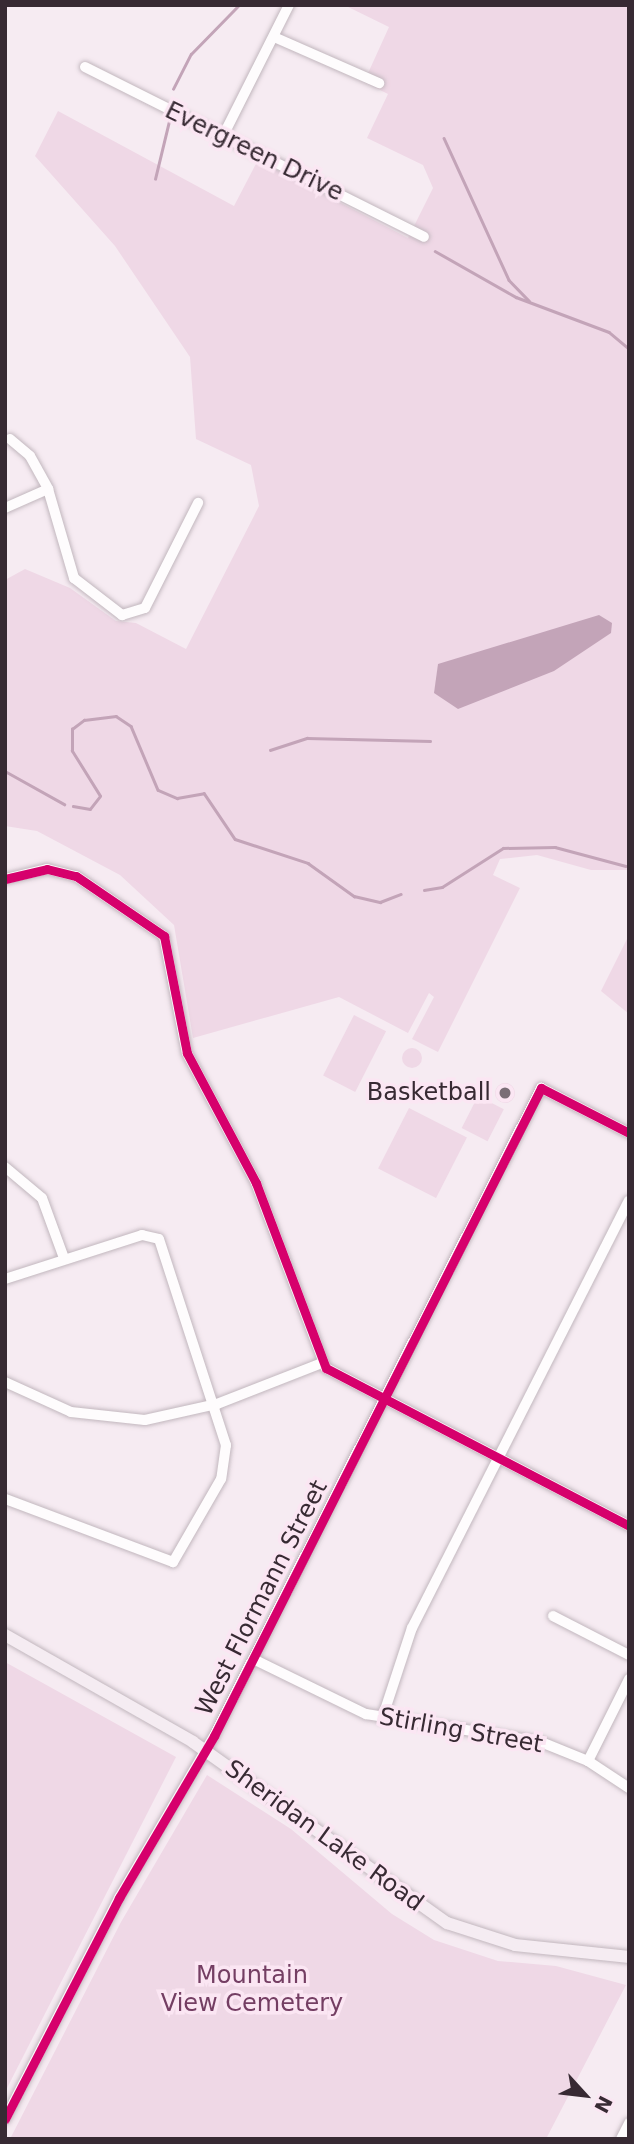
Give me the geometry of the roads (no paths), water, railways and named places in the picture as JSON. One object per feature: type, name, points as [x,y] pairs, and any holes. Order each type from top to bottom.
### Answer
[{"type":"main road","name":"Sheridan Lake Road","points":[[5,1634],[206,1751],[447,1923],[504,1943],[629,1956]]},
{"type":"street","points":[[223,136],[289,5]]},
{"type":"street","points":[[274,37],[379,83]]},
{"type":"street","name":"Evergreen Drive","points":[[85,67],[424,237]]},
{"type":"street","points":[[10,439],[30,456],[48,489],[74,578],[93,598],[133,616],[147,606],[198,503]]},
{"type":"street","points":[[5,508],[48,489]]},
{"type":"street","points":[[5,879],[35,870],[67,873],[125,904],[164,936],[187,1053],[256,1183],[322,1363],[382,1401],[629,1526]]},
{"type":"street","name":"West Flormann Street","points":[[5,2119],[120,1898],[206,1751],[541,1088],[629,1133]]},
{"type":"street","points":[[5,1167],[42,1198],[64,1258]]},
{"type":"street","points":[[383,1719],[412,1628],[629,1201]]},
{"type":"street","points":[[5,1279],[142,1235],[159,1239],[217,1404],[226,1445],[220,1479],[173,1562],[5,1499]]},
{"type":"street","points":[[5,1382],[71,1412],[110,1420],[170,1417],[217,1404],[322,1363]]},
{"type":"street","points":[[553,1616],[629,1655]]},
{"type":"street","name":"Stirling Street","points":[[253,1659],[383,1719],[522,1738],[588,1761],[629,1788]]},
{"type":"street","points":[[588,1761],[629,1679]]},
{"type":"street","points":[[621,2139],[629,2123]]},
{"type":"waterway","points":[[173,89],[191,54],[239,5]]},
{"type":"waterway","points":[[155,179],[170,117]]},
{"type":"waterway","points":[[444,138],[509,280],[529,301]]},
{"type":"waterway","points":[[435,251],[516,297],[609,332],[629,349]]},
{"type":"waterway","points":[[73,806],[90,809],[100,796],[72,751],[72,729],[84,720],[116,716],[131,726],[158,790],[177,798],[204,793],[235,839],[308,863],[354,896],[380,902],[401,894]]},
{"type":"waterway","points":[[270,750],[307,738],[430,741]]},
{"type":"waterway","points":[[5,771],[64,804]]},
{"type":"waterway","points":[[424,890],[442,887],[503,848],[555,847],[626,866]]},
{"type":"place","name":"Basketball","points":[[505,1093]]},
{"type":"park label","name":"Mountain View Cemetery","points":[[252,1990]]}]
